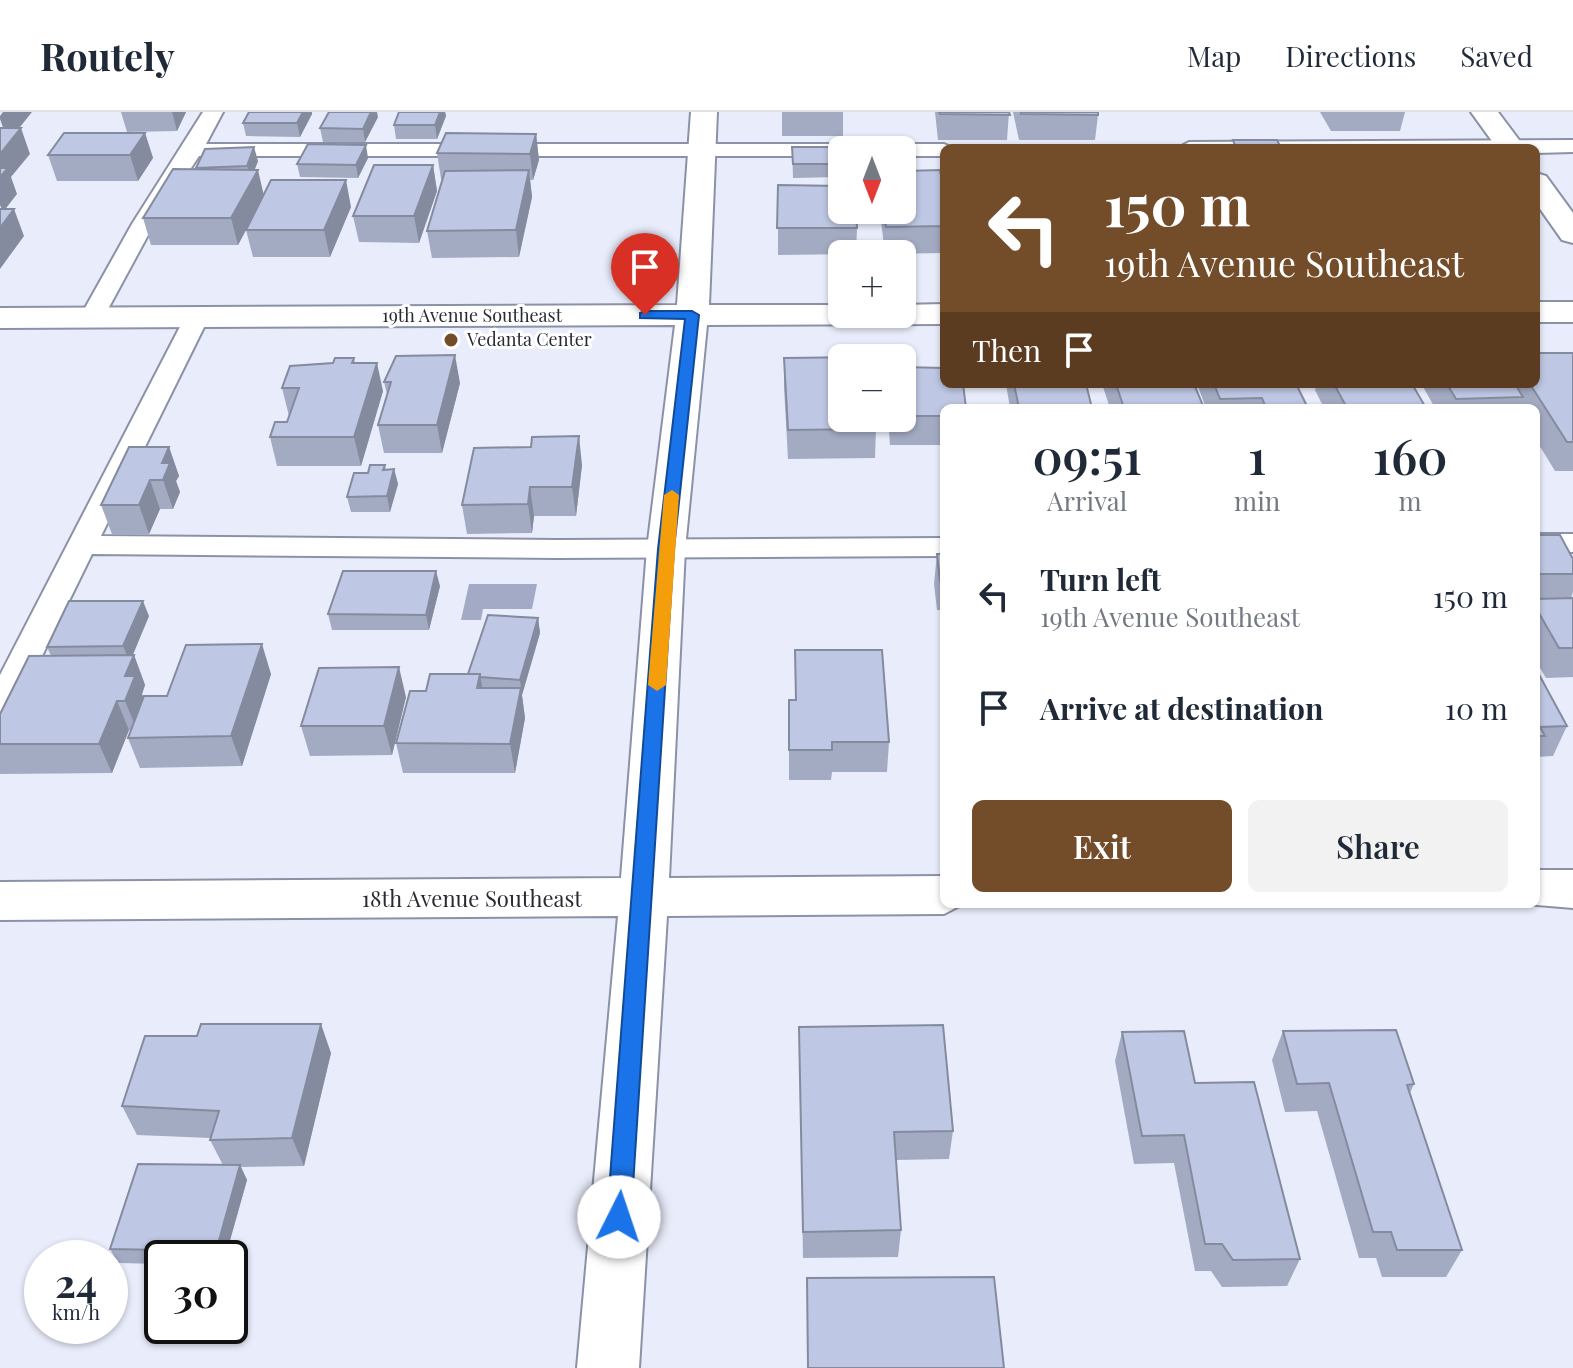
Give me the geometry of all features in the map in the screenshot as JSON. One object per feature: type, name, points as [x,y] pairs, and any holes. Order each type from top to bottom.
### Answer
[{"type":"street","points":[[1484,112],[1508,144]]},
{"type":"street","points":[[608,1368],[644,898],[666,549],[692,315],[703,131]]},
{"type":"street","points":[[1540,188],[1573,234]]},
{"type":"street","points":[[1540,312],[1573,312]]},
{"type":"street","name":"19th Avenue Southeast","points":[[0,318],[940,314]]},
{"type":"street","points":[[1540,889],[1573,889]]},
{"type":"street","name":"18th Avenue Southeast","points":[[0,901],[940,895]]},
{"type":"lane","points":[[92,317],[143,224],[213,112]]},
{"type":"lane","points":[[192,150],[703,131],[828,148]]},
{"type":"lane","points":[[1540,147],[1573,146]]},
{"type":"lane","points":[[916,150],[940,150]]},
{"type":"lane","points":[[0,707],[197,317]]},
{"type":"lane","points":[[1540,543],[1573,543]]},
{"type":"lane","points":[[82,545],[666,549],[940,547]]},
{"type":"water","points":[[469,584],[537,584],[532,609],[483,609],[481,620],[461,620]]},
{"type":"building","points":[[249,112],[303,112],[297,123],[243,123]]},
{"type":"building","points":[[329,112],[371,112],[363,129],[320,128]]},
{"type":"building","points":[[399,112],[440,112],[435,125],[394,125]]},
{"type":"building","points":[[1009,112],[1010,115],[940,114]]},
{"type":"building","points":[[1098,112],[1098,115],[1021,114]]},
{"type":"building","points":[[0,128],[21,128],[0,154]]},
{"type":"building","points":[[64,133],[145,133],[130,155],[48,155]]},
{"type":"building","points":[[446,133],[536,134],[530,154],[437,153]]},
{"type":"building","points":[[1233,140],[1277,140],[1279,144],[1234,144]]},
{"type":"building","points":[[308,144],[366,145],[356,165],[297,164]]},
{"type":"building","points":[[254,147],[247,166],[196,168],[205,149]]},
{"type":"building","points":[[792,147],[828,147],[828,164],[793,164]]},
{"type":"building","points":[[374,165],[433,165],[414,216],[353,216]]},
{"type":"building","points":[[173,169],[258,170],[231,218],[143,218]]},
{"type":"building","points":[[529,170],[516,230],[427,231],[445,171]]},
{"type":"building","points":[[940,170],[940,226],[886,227],[886,224],[916,224],[916,171]]},
{"type":"building","points":[[271,180],[346,180],[324,230],[246,230]]},
{"type":"building","points":[[778,185],[828,186],[828,224],[857,224],[857,228],[777,228]]},
{"type":"building","points":[[0,209],[14,209],[0,228]]},
{"type":"building","points":[[1540,353],[1573,353],[1573,442],[1567,442],[1533,388],[1540,388]]},
{"type":"building","points":[[455,355],[437,425],[378,425],[391,382],[384,382],[396,356]]},
{"type":"building","points":[[828,357],[828,430],[788,430],[784,358]]},
{"type":"building","points":[[335,358],[354,358],[352,363],[377,363],[354,437],[270,437],[275,422],[287,422],[299,388],[282,388],[290,366],[333,363]]},
{"type":"building","points":[[916,367],[940,368],[940,388],[964,388],[966,404],[940,404],[940,416],[916,416]]},
{"type":"building","points":[[1015,388],[1087,388],[1091,404],[1018,404]]},
{"type":"building","points":[[1117,388],[1196,388],[1202,404],[1123,404]]},
{"type":"building","points":[[1216,388],[1298,388],[1306,404],[1264,404],[1262,398],[1220,399]]},
{"type":"building","points":[[1336,388],[1414,388],[1424,404],[1345,404]]},
{"type":"building","points":[[1449,388],[1517,388],[1523,397],[1456,399]]},
{"type":"building","points":[[579,436],[572,487],[530,487],[528,504],[462,505],[474,448],[531,447],[532,437]]},
{"type":"building","points":[[129,447],[169,447],[162,463],[170,463],[163,480],[150,480],[139,505],[101,505]]},
{"type":"building","points":[[370,465],[385,465],[383,470],[394,469],[387,496],[347,497],[354,473],[368,473]]},
{"type":"building","points":[[1540,535],[1560,535],[1573,559],[1573,574],[1540,574]]},
{"type":"building","points":[[937,554],[940,554],[940,581]]},
{"type":"building","points":[[343,571],[436,571],[426,615],[328,614]]},
{"type":"building","points":[[1573,598],[1573,648],[1559,648],[1540,615],[1540,599]]},
{"type":"building","points":[[69,601],[143,601],[123,646],[47,647]]},
{"type":"building","points":[[488,615],[538,618],[520,680],[468,674]]},
{"type":"building","points":[[262,644],[231,736],[128,738],[144,696],[167,696],[186,645]]},
{"type":"building","points":[[795,650],[882,650],[889,742],[832,742],[832,750],[789,750],[789,700],[796,700]]},
{"type":"building","points":[[134,655],[125,676],[135,676],[125,701],[117,701],[99,744],[0,744],[0,714],[29,656]]},
{"type":"building","points":[[399,667],[384,726],[301,726],[319,668]]},
{"type":"building","points":[[430,674],[480,674],[477,688],[521,688],[510,744],[396,743],[410,691],[426,691]]},
{"type":"building","points":[[1540,676],[1567,726],[1540,727]]},
{"type":"building","points":[[201,1024],[321,1024],[292,1138],[210,1140],[219,1111],[122,1106],[145,1036],[197,1036]]},
{"type":"building","points":[[943,1025],[953,1131],[894,1132],[901,1230],[803,1232],[799,1027]]},
{"type":"building","points":[[1396,1030],[1414,1084],[1407,1085],[1462,1250],[1397,1250],[1391,1232],[1373,1232],[1329,1083],[1297,1084],[1283,1031]]},
{"type":"building","points":[[1184,1031],[1195,1083],[1254,1082],[1300,1259],[1233,1260],[1222,1244],[1205,1244],[1184,1135],[1142,1136],[1122,1032]]},
{"type":"building","points":[[138,1164],[240,1165],[219,1240],[144,1240],[144,1250],[128,1249],[128,1240],[113,1240]]},
{"type":"building","points":[[994,1277],[1004,1368],[808,1368],[807,1278]]},
{"type":"slow traffic","points":[[657,685],[672,495]]},
{"type":"place","name":"Vedanta Center","points":[[451,340]]},
{"type":"route","points":[[619,1217],[644,898],[666,549],[692,315],[645,315]]}]
